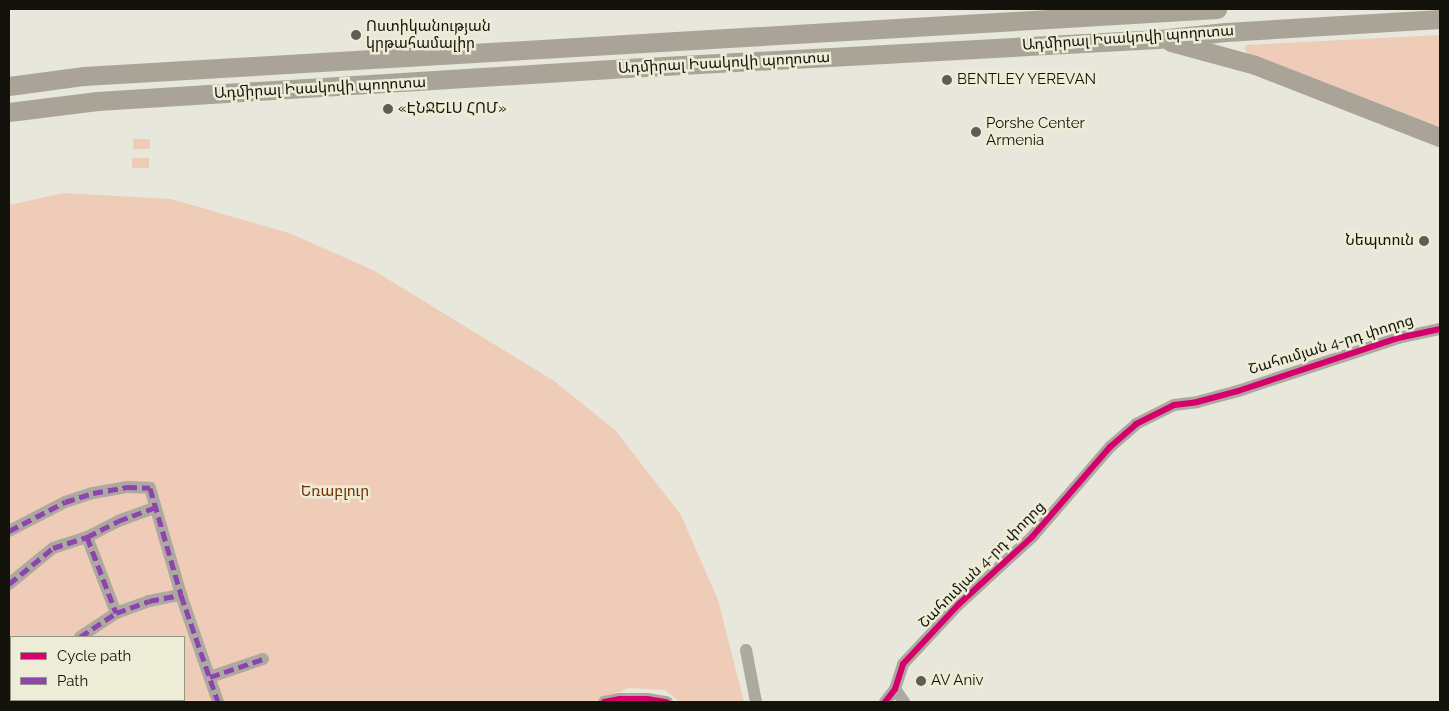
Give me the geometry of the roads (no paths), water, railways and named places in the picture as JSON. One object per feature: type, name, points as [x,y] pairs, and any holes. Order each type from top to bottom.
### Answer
[{"type":"highway","name":"Ադմիրալ Իսակովի պողոտա","points":[[9,86],[84,76],[1168,10],[1217,9]]},
{"type":"highway","name":"Ադմիրալ Իսակովի պողոտա","points":[[9,112],[97,101],[626,68],[1158,38],[1440,19]]},
{"type":"highway","points":[[1158,38],[1255,65],[1440,137]]},
{"type":"street","name":"Շահումյան 4-րդ փողոց","points":[[885,702],[895,688],[903,664],[959,604],[1032,537],[1110,447],[1136,424],[1174,405],[1197,402],[1230,393],[1398,338],[1440,329]]},
{"type":"street","points":[[9,531],[65,502],[127,487],[150,488],[154,508],[218,702]]},
{"type":"street","points":[[9,584],[53,548],[87,538],[118,521],[154,508]]},
{"type":"street","points":[[87,538],[116,613]]},
{"type":"street","points":[[82,636],[116,613],[149,601],[182,595]]},
{"type":"street","points":[[746,650],[756,702]]},
{"type":"street","points":[[210,677],[263,659]]},
{"type":"street","points":[[895,688],[904,702]]},
{"type":"street","points":[[604,702],[620,698],[667,702]]},
{"type":"place","name":"Ոստիկանության կրթահամալիր","points":[[356,35]]},
{"type":"place","name":"BENTLEY YEREVAN","points":[[947,80]]},
{"type":"place","name":"«ԷՆՋԵԼՍ ՀՈՄ»","points":[[388,109]]},
{"type":"place","name":"Porshe Center Armenia","points":[[976,132]]},
{"type":"place","name":"Նեպտուն","points":[[1424,241]]},
{"type":"place","name":"AV Aniv","points":[[921,681]]},
{"type":"park label","name":"Եռաբլուր","points":[[335,492]]}]
